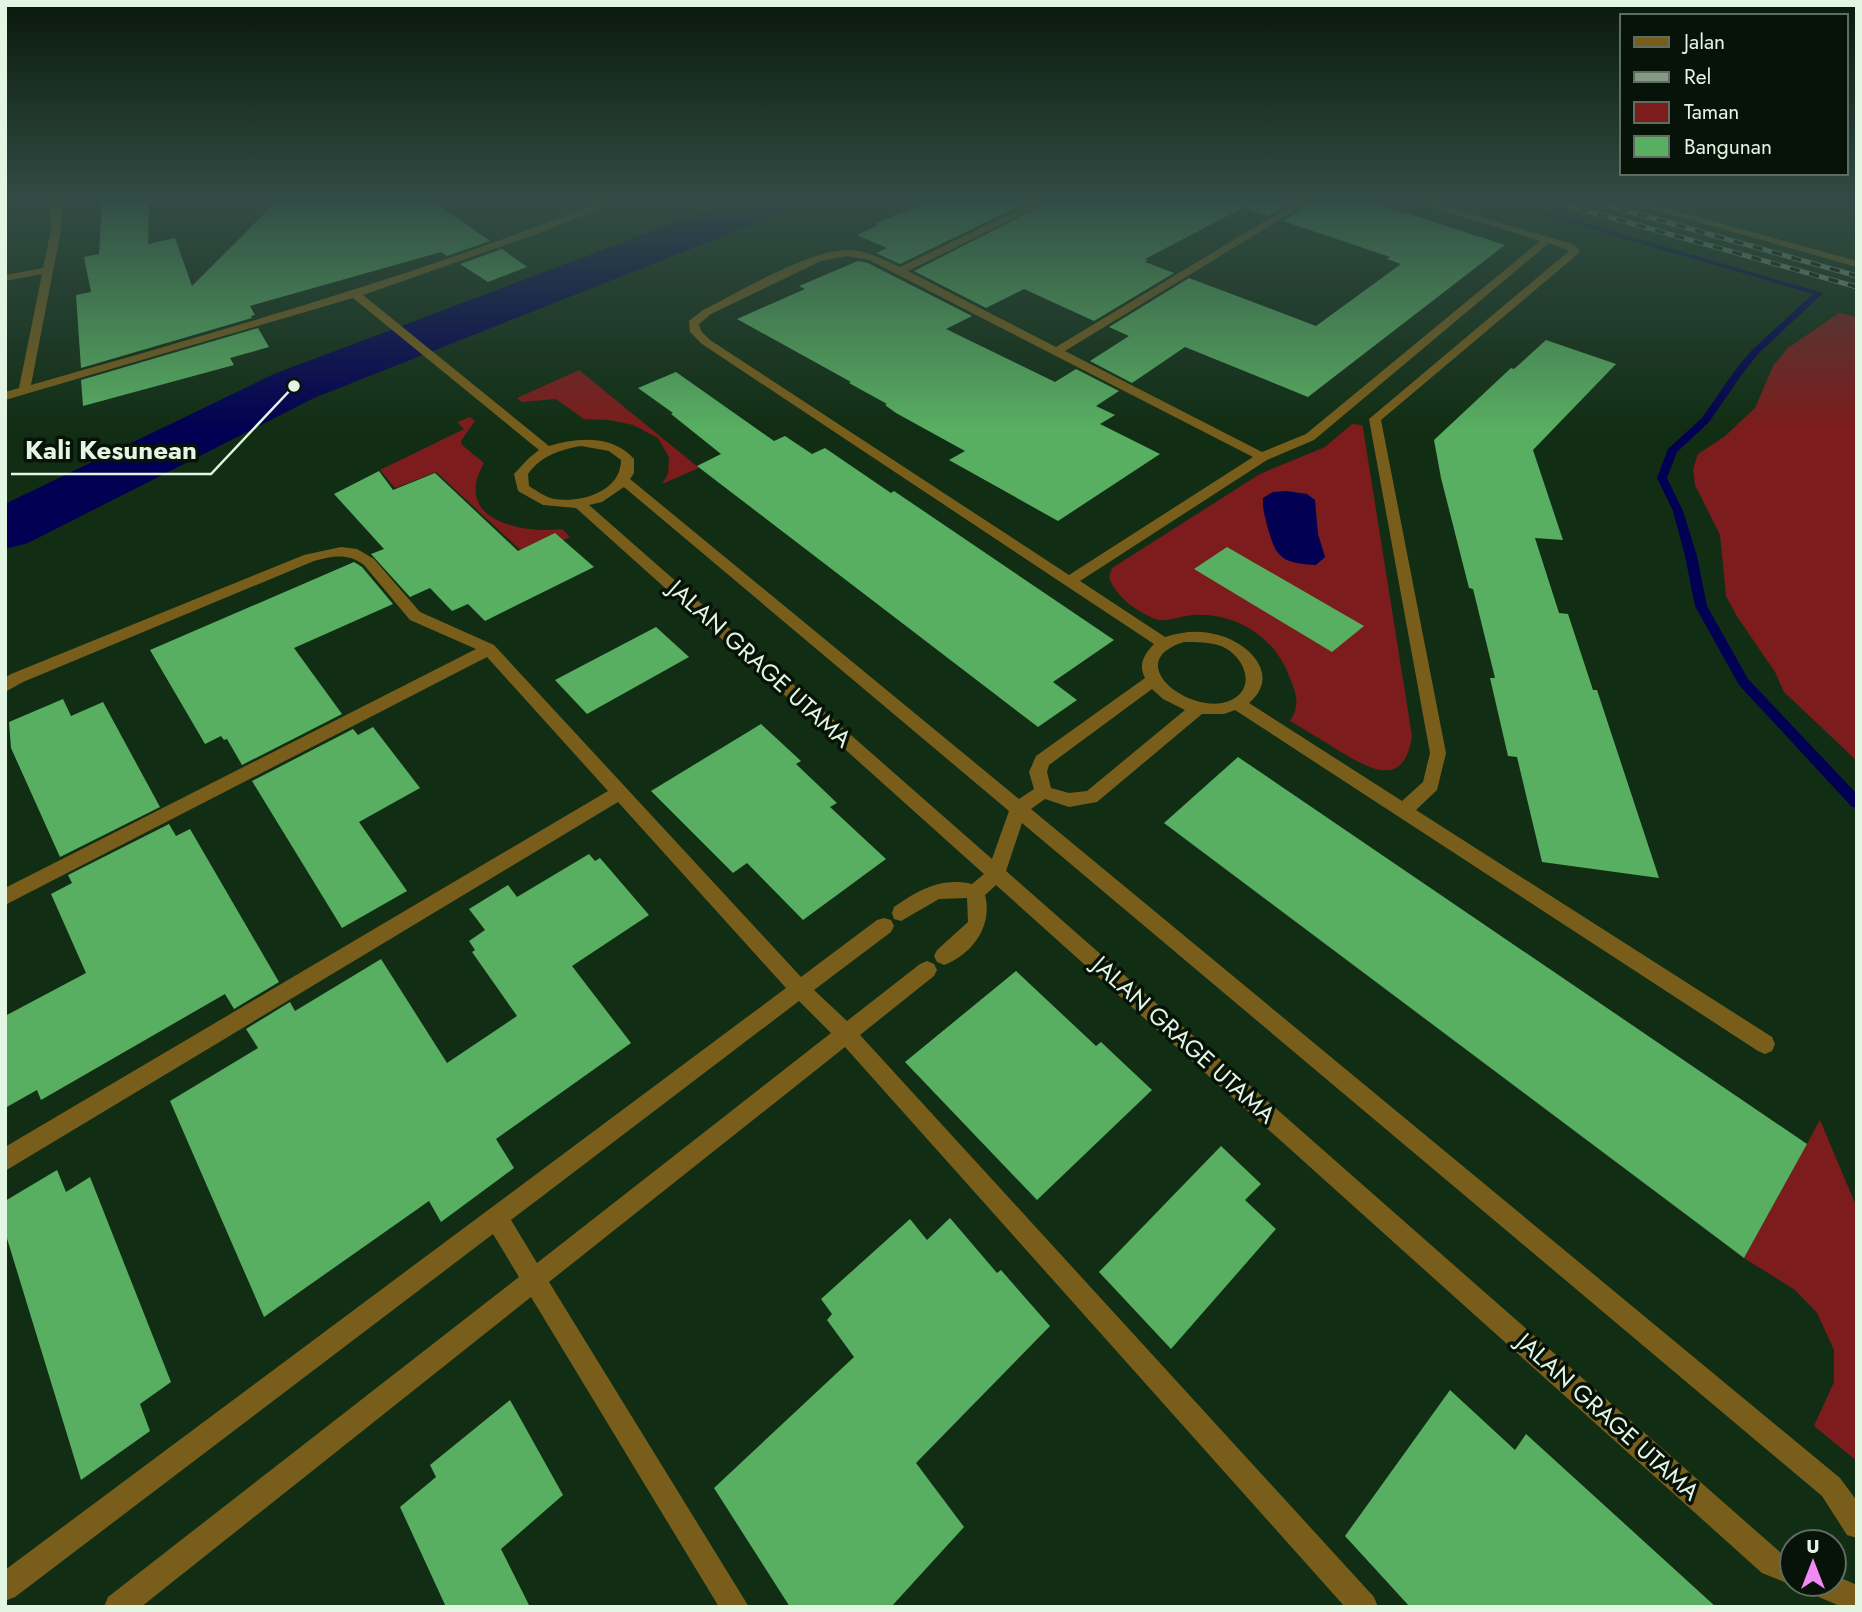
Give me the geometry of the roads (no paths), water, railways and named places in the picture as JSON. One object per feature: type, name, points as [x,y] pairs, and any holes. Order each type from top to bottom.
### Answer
[{"type":"street","points":[[24,391],[45,278]]},
{"type":"street","points":[[5,396],[397,278]]},
{"type":"street","points":[[779,278],[707,312],[693,323],[696,332],[706,342],[1164,644]]},
{"type":"street","points":[[914,278],[1262,457]]},
{"type":"street","points":[[1057,351],[1177,278]]},
{"type":"street","points":[[1070,581],[1262,457],[1310,437],[1345,405],[1500,278]]},
{"type":"street","points":[[1375,419],[1543,278]]},
{"type":"street","points":[[354,293],[547,450]]},
{"type":"street","points":[[1345,405],[1375,419]]},
{"type":"street","points":[[1375,419],[1438,753],[1431,785],[1403,811]]},
{"type":"street","points":[[581,442],[613,446],[624,452],[630,461],[630,471],[625,481],[598,499],[555,504],[534,498],[523,488],[521,474],[530,461],[547,450],[581,442]]},
{"type":"street","name":"JALAN GRAGE UTAMA","points":[[625,481],[1831,1487],[1857,1525]]},
{"type":"street","name":"JALAN GRAGE UTAMA","points":[[579,503],[1772,1563],[1778,1565]]},
{"type":"street","points":[[5,687],[18,678],[309,558],[332,551],[353,551],[365,556],[414,615],[489,649],[800,989],[846,1034],[1364,1607]]},
{"type":"street","points":[[1183,637],[1207,637],[1231,645],[1248,658],[1257,676],[1253,692],[1238,704],[1219,710],[1197,709],[1178,702],[1163,692],[1154,680],[1150,666],[1153,654],[1164,644],[1183,637]]},
{"type":"street","points":[[5,897],[489,649]]},
{"type":"street","points":[[1042,792],[1038,772],[1042,761],[1154,680]]},
{"type":"street","points":[[1238,704],[1765,1044]]},
{"type":"street","points":[[1042,792],[1069,800],[1091,797],[1197,709]]},
{"type":"street","points":[[5,1160],[620,792]]},
{"type":"street","points":[[975,892],[996,874],[1018,808],[1042,792]]},
{"type":"street","points":[[5,1587],[926,895],[957,887],[975,892]]},
{"type":"street","points":[[118,1607],[968,937],[980,921],[981,908],[975,892]]},
{"type":"street","points":[[496,1218],[735,1607]]},
{"type":"waterway","points":[[5,529],[294,386],[573,278]]},
{"type":"waterway","points":[[1768,278],[1819,293],[1755,352],[1706,420],[1672,451],[1662,478],[1678,511],[1701,606],[1743,682],[1857,803]]},
{"type":"railway","points":[[1826,278],[1857,287]]},
{"type":"place","name":"Kali Kesunean","points":[[294,386]]}]
